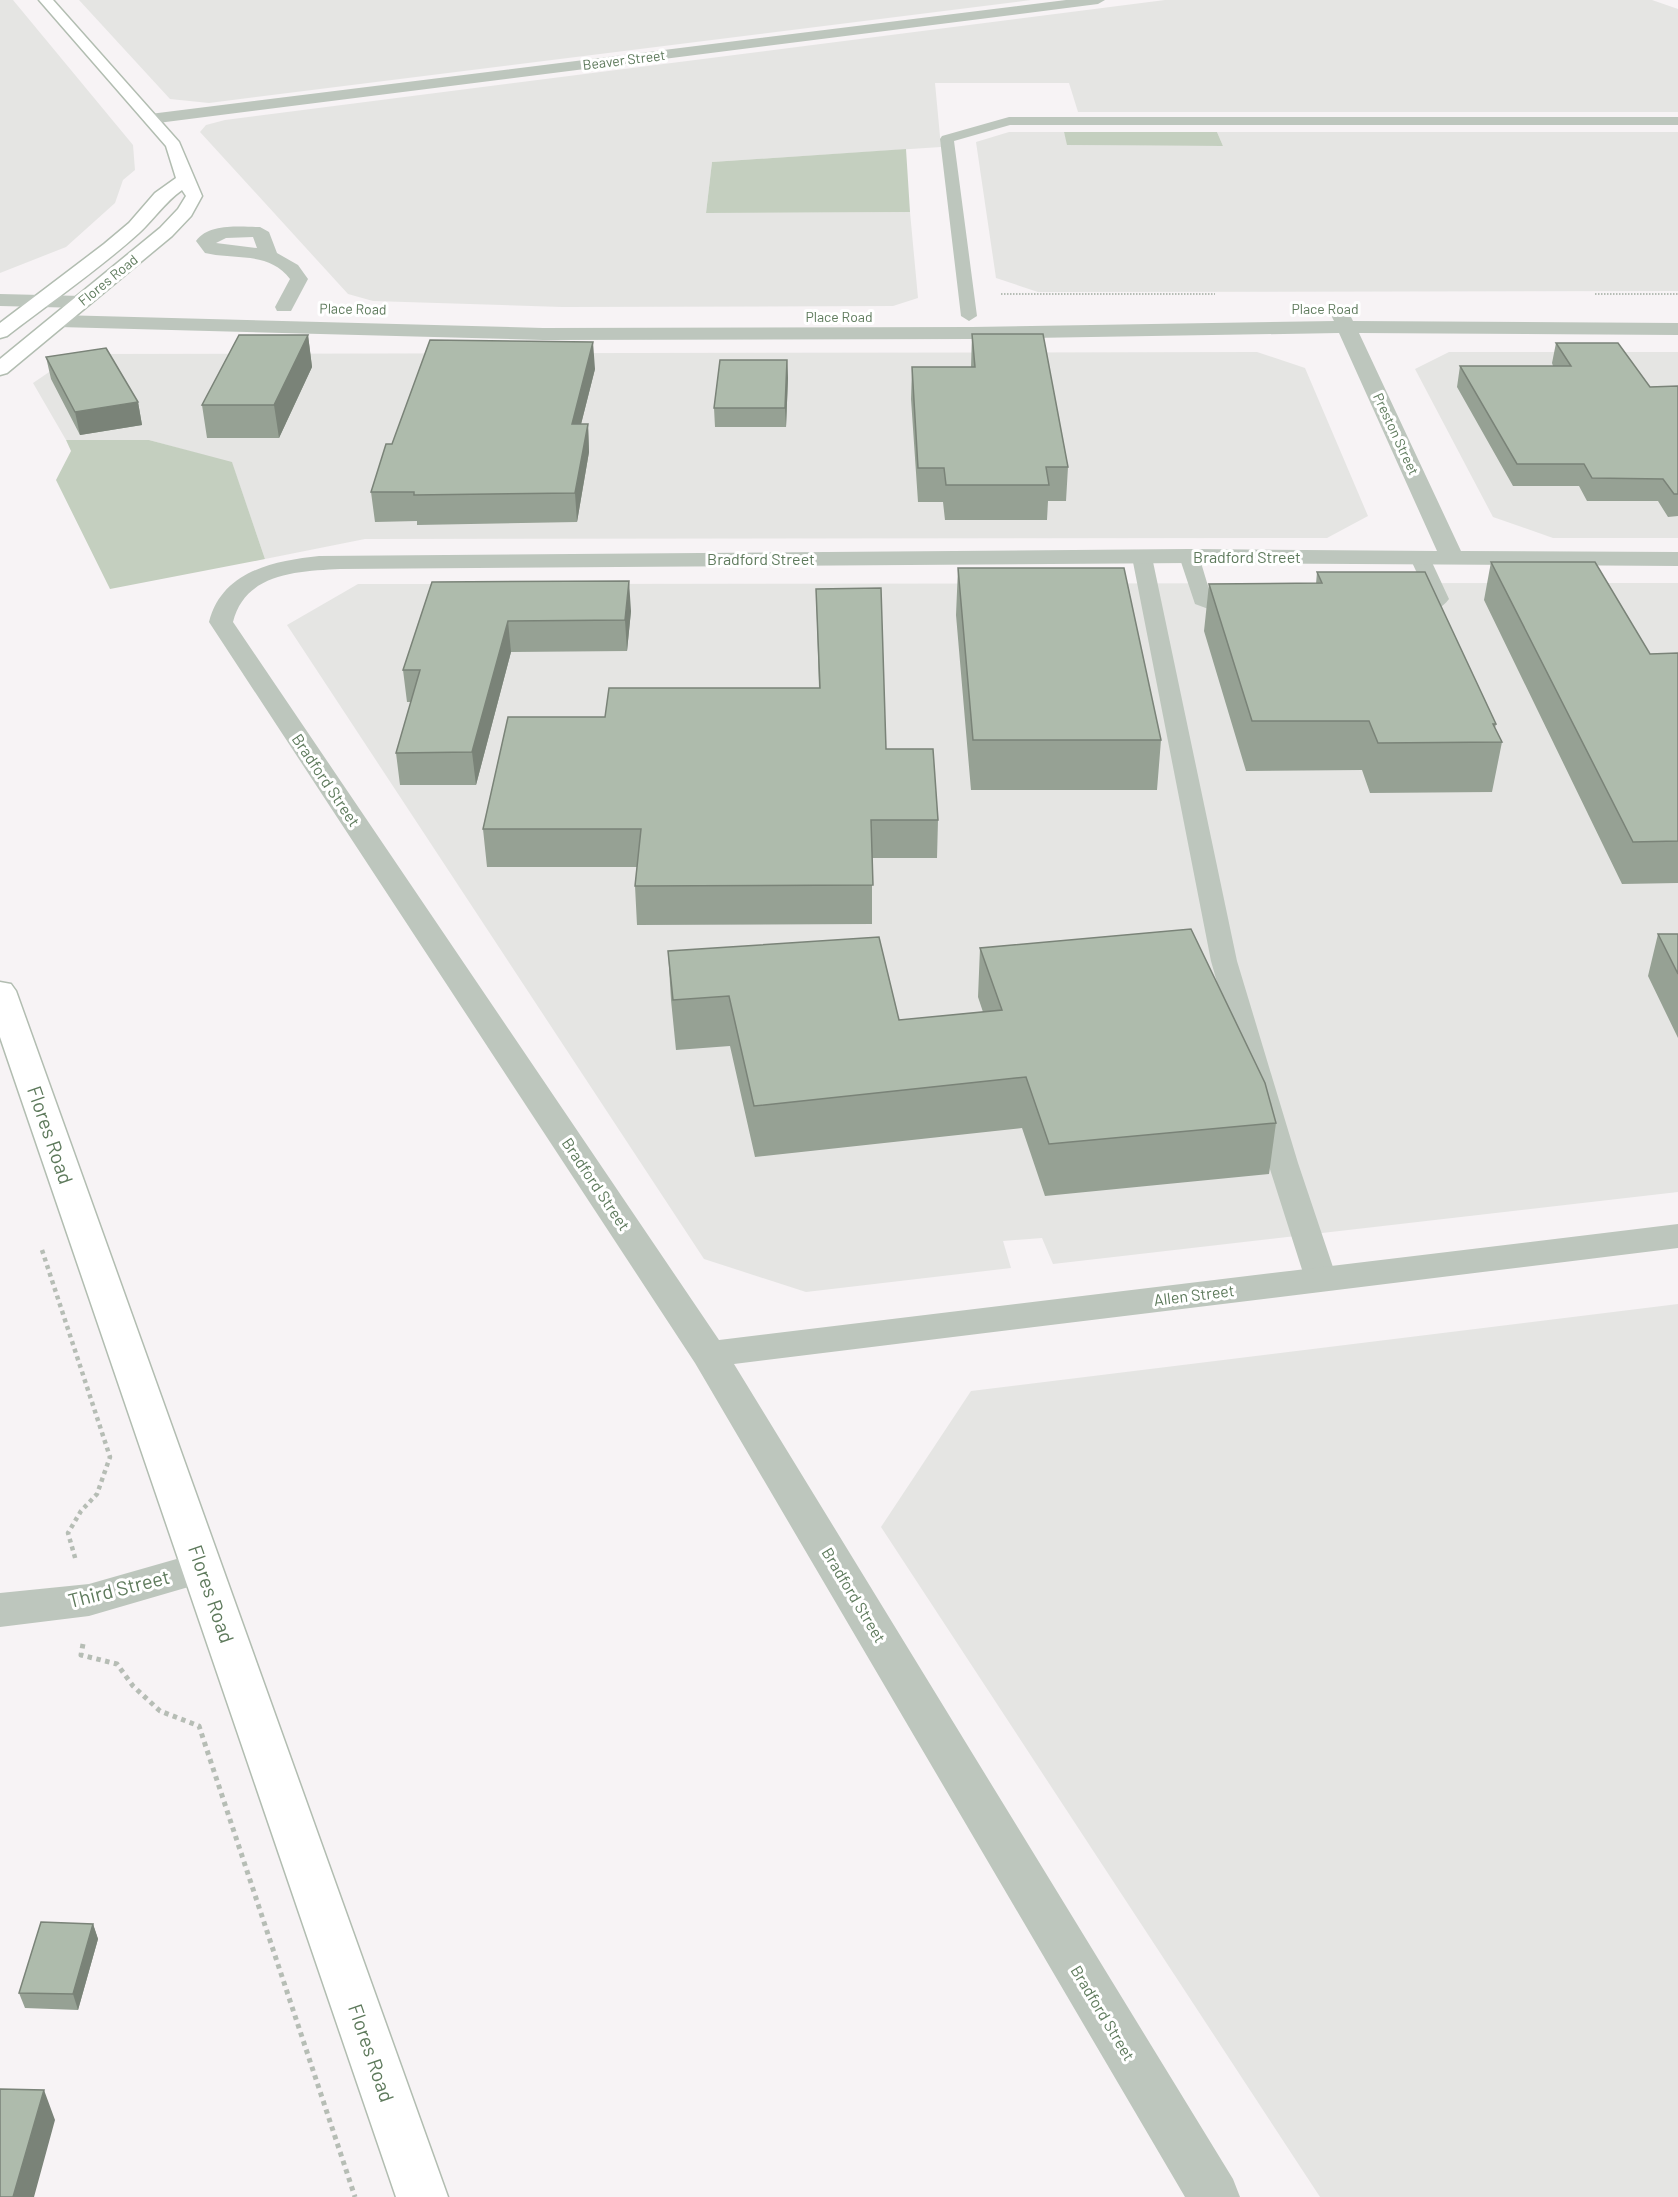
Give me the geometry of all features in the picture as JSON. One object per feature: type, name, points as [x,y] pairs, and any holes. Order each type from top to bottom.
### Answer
[{"type":"main road","name":"Flores Road","points":[[0,369],[150,246],[184,212],[194,196],[183,181],[183,165],[173,145],[46,0]]},
{"type":"main road","name":"Flores Road","points":[[0,332],[8,320],[42,301],[135,227],[161,197],[183,181]]},
{"type":"main road","name":"Flores Road","points":[[0,991],[422,2197]]},
{"type":"street","name":"Beaver Street","points":[[150,119],[1098,0]]},
{"type":"street","points":[[269,255],[294,269],[299,279],[284,307]]},
{"type":"street","points":[[0,300],[114,303]]},
{"type":"street","name":"Place Road","points":[[261,306],[308,307]]},
{"type":"street","name":"Place Road","points":[[1315,309],[1343,318],[1678,329]]},
{"type":"street","name":"Place Road","points":[[619,315],[824,318],[1148,311]]},
{"type":"street","name":"Place Road","points":[[8,320],[543,334],[960,333],[1343,318],[1678,311]]},
{"type":"street","name":"Preston Street","points":[[1343,318],[1453,559]]},
{"type":"street","name":"Bradford Street","points":[[1214,2197],[709,1354],[221,622],[227,601],[245,584],[269,572],[311,564],[379,561],[1142,556],[1678,559]]},
{"type":"street","name":"Allen Street","points":[[709,1354],[1678,1236]]},
{"type":"street","name":"Third Street","points":[[0,1610],[89,1600],[201,1568]]},
{"type":"lane","points":[[969,316],[947,139],[1009,121],[1678,121]]},
{"type":"lane","points":[[1142,556],[1224,961],[1283,1163],[1321,1279]]},
{"type":"lane","points":[[1189,556],[1202,600],[1222,608],[1268,608]]},
{"type":"lane","points":[[1382,606],[1427,606],[1439,599],[1420,558]]},
{"type":"path","points":[[40,1245],[110,1457],[97,1494],[81,1510],[68,1533],[75,1559]]},
{"type":"path","points":[[81,1655],[117,1665],[133,1686],[160,1711],[199,1726],[355,2197]]},
{"type":"shaded area","points":[[0,0],[13,0],[133,145],[135,170],[123,180],[115,203],[66,247],[0,273]]},
{"type":"shaded area","points":[[79,0],[1031,0],[209,103],[170,99]]},
{"type":"shaded area","points":[[1165,0],[1652,0],[1678,9],[1678,112],[1078,112],[1069,83],[935,83],[941,147],[712,162],[706,213],[910,212],[918,298],[893,306],[562,307],[373,301],[348,294],[200,132],[206,125],[225,120]]},
{"type":"shaded area","points":[[1009,132],[1064,132],[1068,145],[1223,146],[1217,132],[1678,132],[1678,291],[1038,292],[996,278],[976,142]]},
{"type":"shaded area","points":[[1064,132],[1217,132],[1223,146],[1067,145]]},
{"type":"shaded area","points":[[906,149],[910,212],[706,213],[712,162]]},
{"type":"shaded area","points":[[1257,352],[1305,368],[1368,516],[1327,538],[365,539],[265,559],[232,463],[149,440],[66,440],[33,383],[58,366],[89,354]]},
{"type":"shaded area","points":[[1449,352],[1678,352],[1678,538],[1553,538],[1493,517],[1415,369]]},
{"type":"shaded area","points":[[66,440],[149,440],[232,462],[265,559],[110,589],[56,480],[71,451]]},
{"type":"shaded area","points":[[1678,583],[1678,1192],[1053,1264],[1042,1238],[1003,1241],[1011,1268],[806,1292],[704,1259],[287,625],[358,584]]},
{"type":"shaded area","points":[[1678,1304],[1678,2197],[1320,2197],[881,1527],[971,1391]]},
{"type":"building","points":[[972,334],[1043,334],[1068,467],[1046,467],[1049,485],[946,485],[944,468],[918,468],[912,367],[975,367]]},
{"type":"building","points":[[239,335],[308,335],[274,405],[202,405]]},
{"type":"building","points":[[430,340],[593,342],[572,424],[588,424],[575,493],[414,495],[414,492],[371,492],[386,444],[392,444]]},
{"type":"building","points":[[1556,343],[1618,343],[1650,387],[1678,386],[1678,494],[1674,494],[1663,479],[1592,478],[1584,464],[1517,464],[1460,366],[1571,366]]},
{"type":"building","points":[[106,348],[138,402],[75,412],[46,357]]},
{"type":"building","points":[[720,360],[787,360],[785,408],[714,408]]},
{"type":"building","points":[[1491,562],[1595,562],[1650,654],[1678,653],[1678,841],[1633,842]]},
{"type":"building","points":[[958,568],[1124,568],[1161,740],[973,740]]},
{"type":"building","points":[[1317,572],[1425,572],[1496,724],[1493,724],[1502,742],[1378,743],[1369,721],[1252,721],[1209,584],[1322,583]]},
{"type":"building","points":[[629,581],[625,620],[508,621],[472,752],[396,753],[420,670],[403,670],[432,582]]},
{"type":"building","points":[[881,588],[886,749],[933,749],[938,820],[871,820],[873,885],[635,886],[641,829],[483,829],[508,717],[605,717],[609,688],[820,688],[816,589]]},
{"type":"building","points":[[1191,929],[1265,1083],[1276,1123],[1049,1144],[1026,1077],[754,1106],[729,996],[673,1000],[668,951],[879,937],[899,1020],[1002,1010],[980,948]]},
{"type":"building","points":[[1658,934],[1678,934],[1678,974]]},
{"type":"building","points":[[41,1922],[93,1924],[73,1994],[19,1993]]},
{"type":"building","points":[[0,2089],[44,2090],[13,2197],[0,2197]]}]
